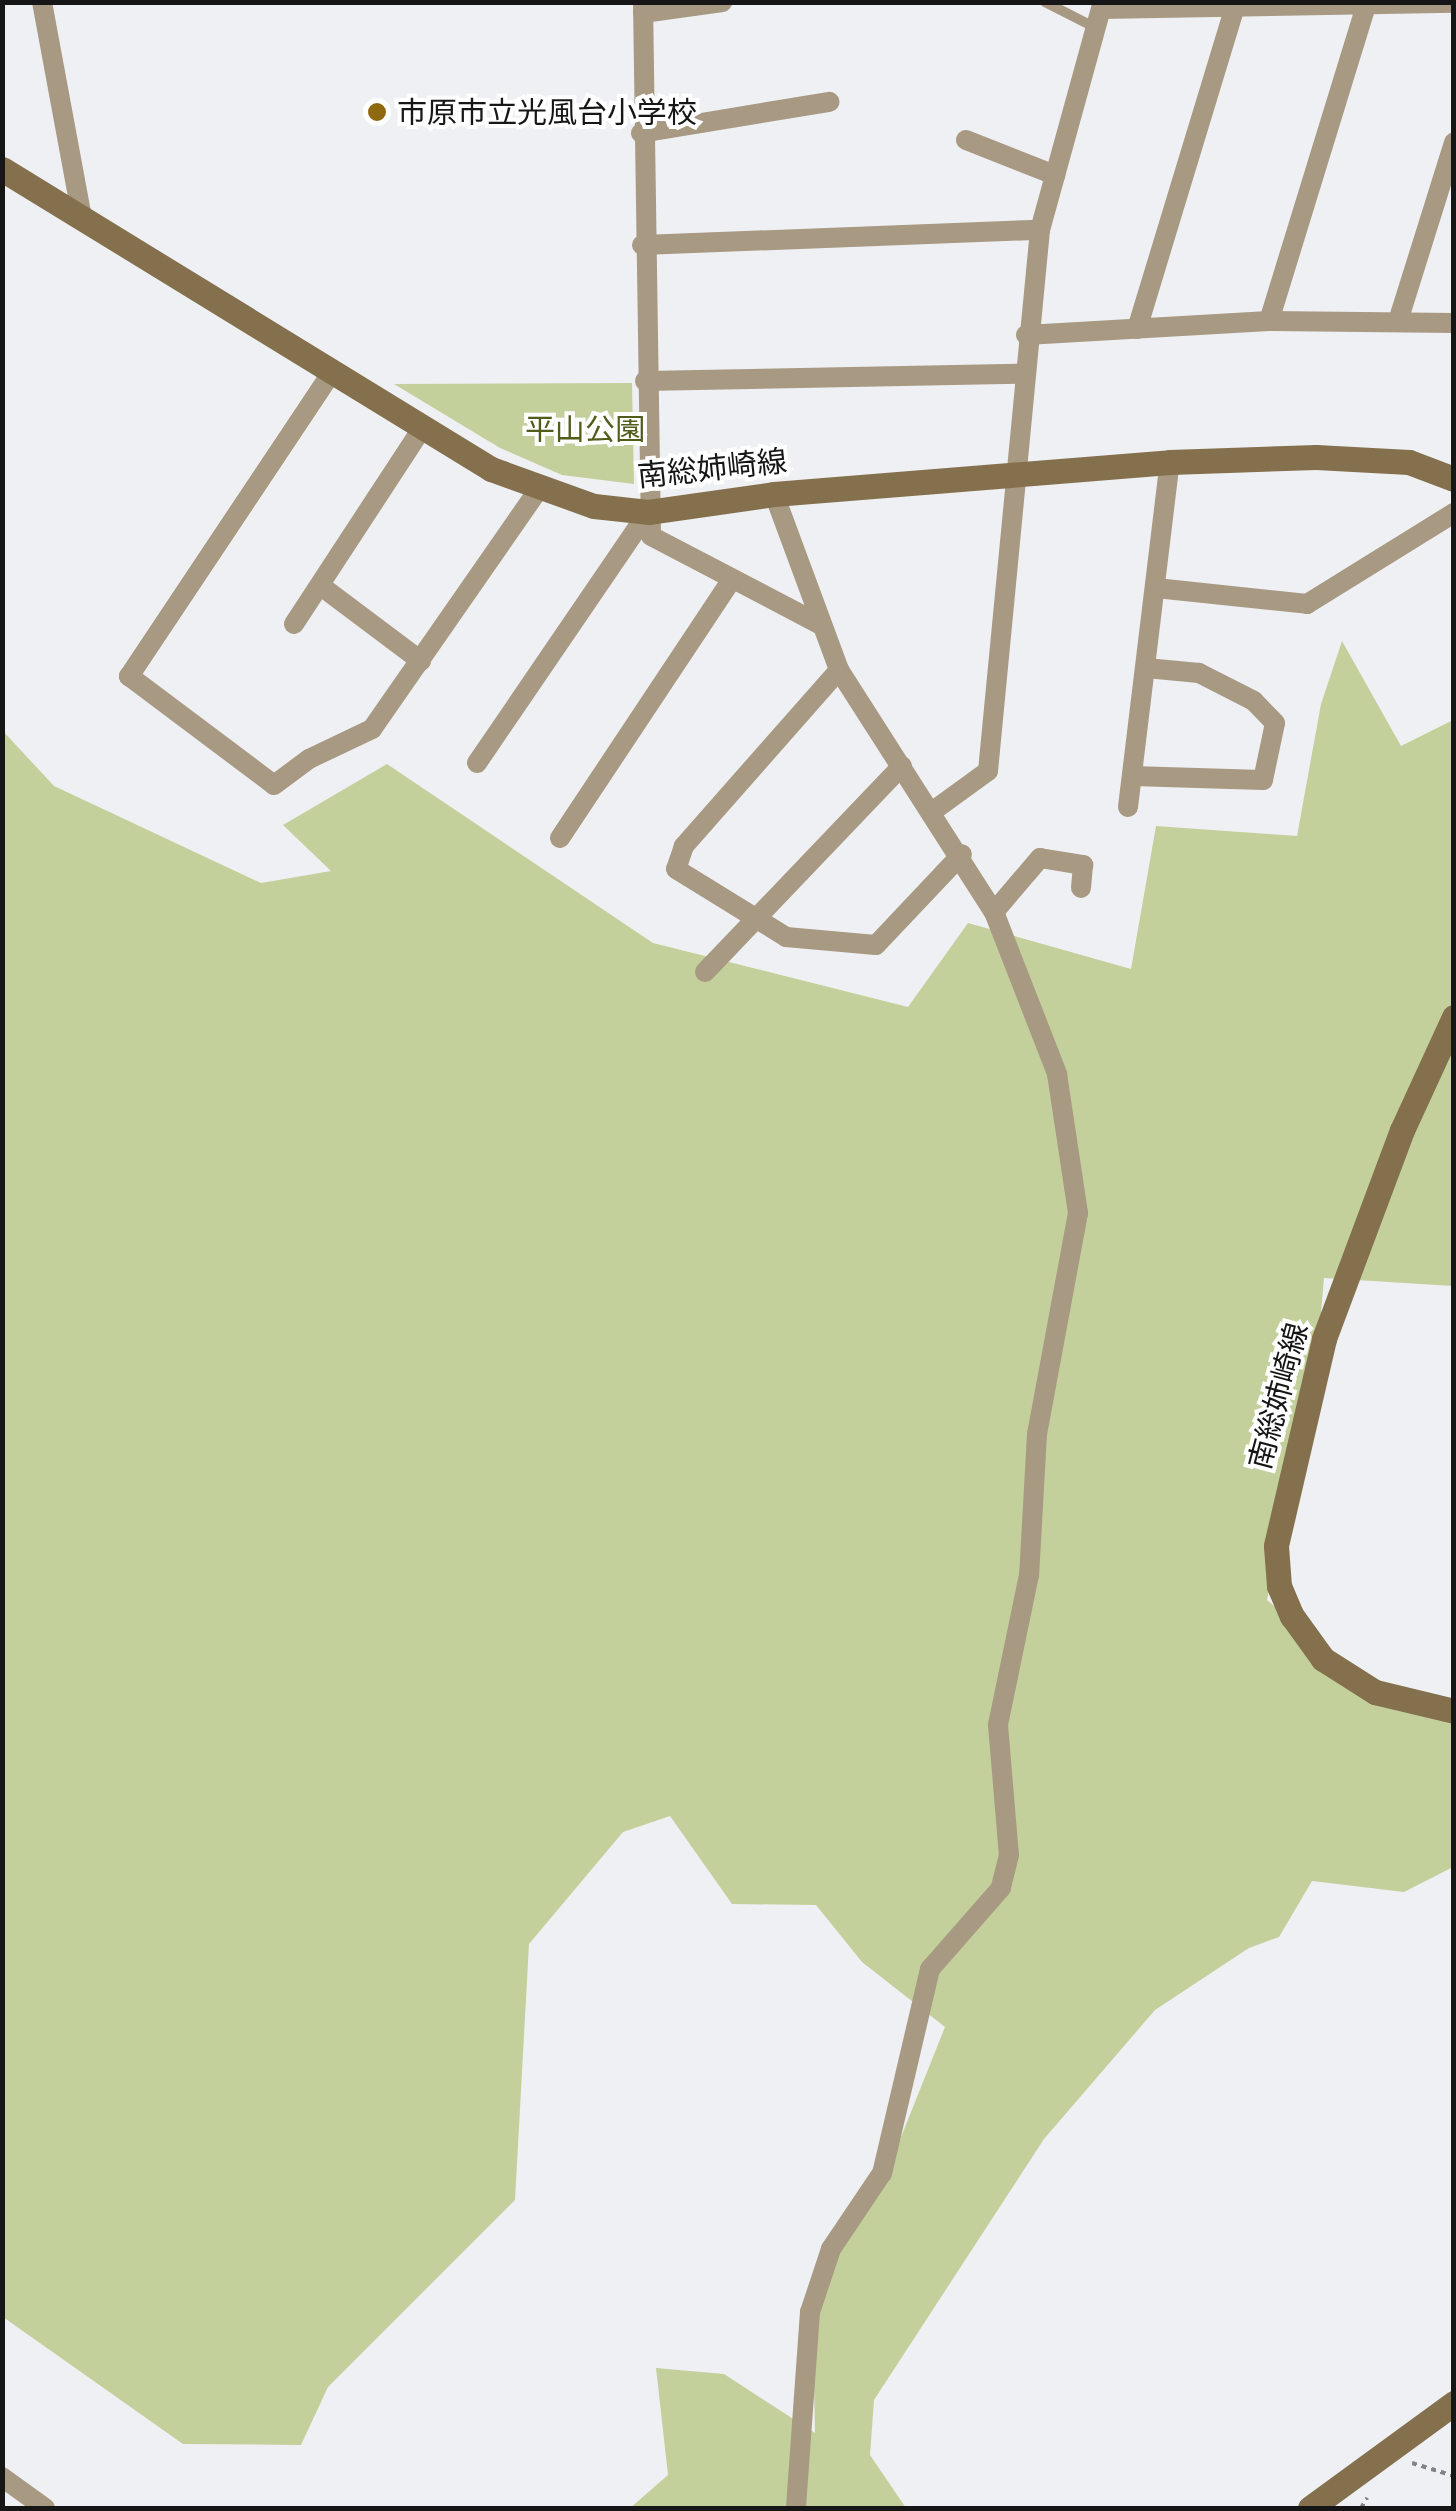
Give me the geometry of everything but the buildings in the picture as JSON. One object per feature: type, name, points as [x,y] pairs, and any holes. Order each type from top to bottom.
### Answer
[{"type":"main road","name":"南総姉崎線","points":[[2,170],[423,427],[539,489],[594,506],[648,512],[774,494],[1170,462],[1359,456],[1429,466],[1454,479]]},
{"type":"main road","name":"南総姉崎線","points":[[1454,1017],[1402,1130],[1324,1339],[1276,1546],[1279,1586],[1292,1616],[1323,1658],[1375,1692],[1454,1710]]},
{"type":"main road","points":[[1310,2508],[1454,2403]]},
{"type":"street","points":[[42,2],[82,218]]},
{"type":"street","points":[[722,2],[643,8],[642,245],[648,512],[652,536],[818,624]]},
{"type":"street","points":[[933,811],[988,771],[1020,474],[1026,336],[1040,230],[1100,13],[1454,3]]},
{"type":"street","points":[[1270,321],[1366,5]]},
{"type":"street","points":[[1137,329],[1235,7]]},
{"type":"street","points":[[641,132],[829,102]]},
{"type":"street","points":[[966,140],[1055,175]]},
{"type":"street","points":[[1399,318],[1454,142]]},
{"type":"street","points":[[642,245],[1040,230]]},
{"type":"street","points":[[1026,336],[1270,321],[1399,318],[1454,323]]},
{"type":"street","points":[[332,372],[130,676],[274,785],[308,759],[372,729],[539,489]]},
{"type":"street","points":[[645,381],[1025,374]]},
{"type":"street","points":[[294,624],[423,427]]},
{"type":"street","points":[[1128,807],[1170,462]]},
{"type":"street","points":[[774,494],[818,624],[839,670],[962,854],[994,912],[1057,1074],[1078,1213],[1036,1434],[1028,1575],[998,1725],[1009,1855],[1001,1888],[930,1969],[882,2173],[831,2249],[815,2297],[796,2508]]},
{"type":"street","points":[[477,763],[648,512]]},
{"type":"street","points":[[1156,588],[1307,604],[1454,513]]},
{"type":"street","points":[[560,838],[732,579]]},
{"type":"street","points":[[320,586],[421,660]]},
{"type":"street","points":[[1132,776],[1263,780],[1275,723],[1254,701],[1199,673],[1146,668]]},
{"type":"street","points":[[839,670],[684,846],[676,869],[786,937],[876,945],[962,854]]},
{"type":"street","points":[[706,972],[902,766]]},
{"type":"street","points":[[994,912],[1040,858],[1083,865],[1081,888]]},
{"type":"street","points":[[2,2478],[45,2508]]},
{"type":"lane","points":[[1044,2],[1100,13]]},
{"type":"path","points":[[1397,2445],[1406,2461],[1454,2476]]},
{"type":"green space","name":"平山公園","points":[[632,383],[634,484],[562,475],[500,448],[394,384]]},
{"type":"green space","points":[[1342,641],[1401,746],[1453,720],[1453,1286],[1324,1278],[1316,1370],[1267,1600],[1396,1710],[1453,1719],[1453,1867],[1404,1892],[1312,1881],[1279,1937],[1249,1948],[1155,2010],[1044,2139],[874,2400],[870,2455],[906,2508],[630,2508],[668,2475],[656,2368],[724,2374],[815,2433],[812,2294],[899,2142],[945,2027],[862,1962],[816,1905],[732,1904],[670,1816],[623,1832],[529,1944],[515,2200],[328,2387],[301,2445],[183,2444],[3,2317],[2,730],[54,786],[261,883],[331,871],[283,825],[387,764],[653,943],[908,1007],[968,923],[1131,969],[1156,826],[1297,836],[1321,704]]},
{"type":"place","name":"市原市立光風台小学校","points":[[377,112]]}]
